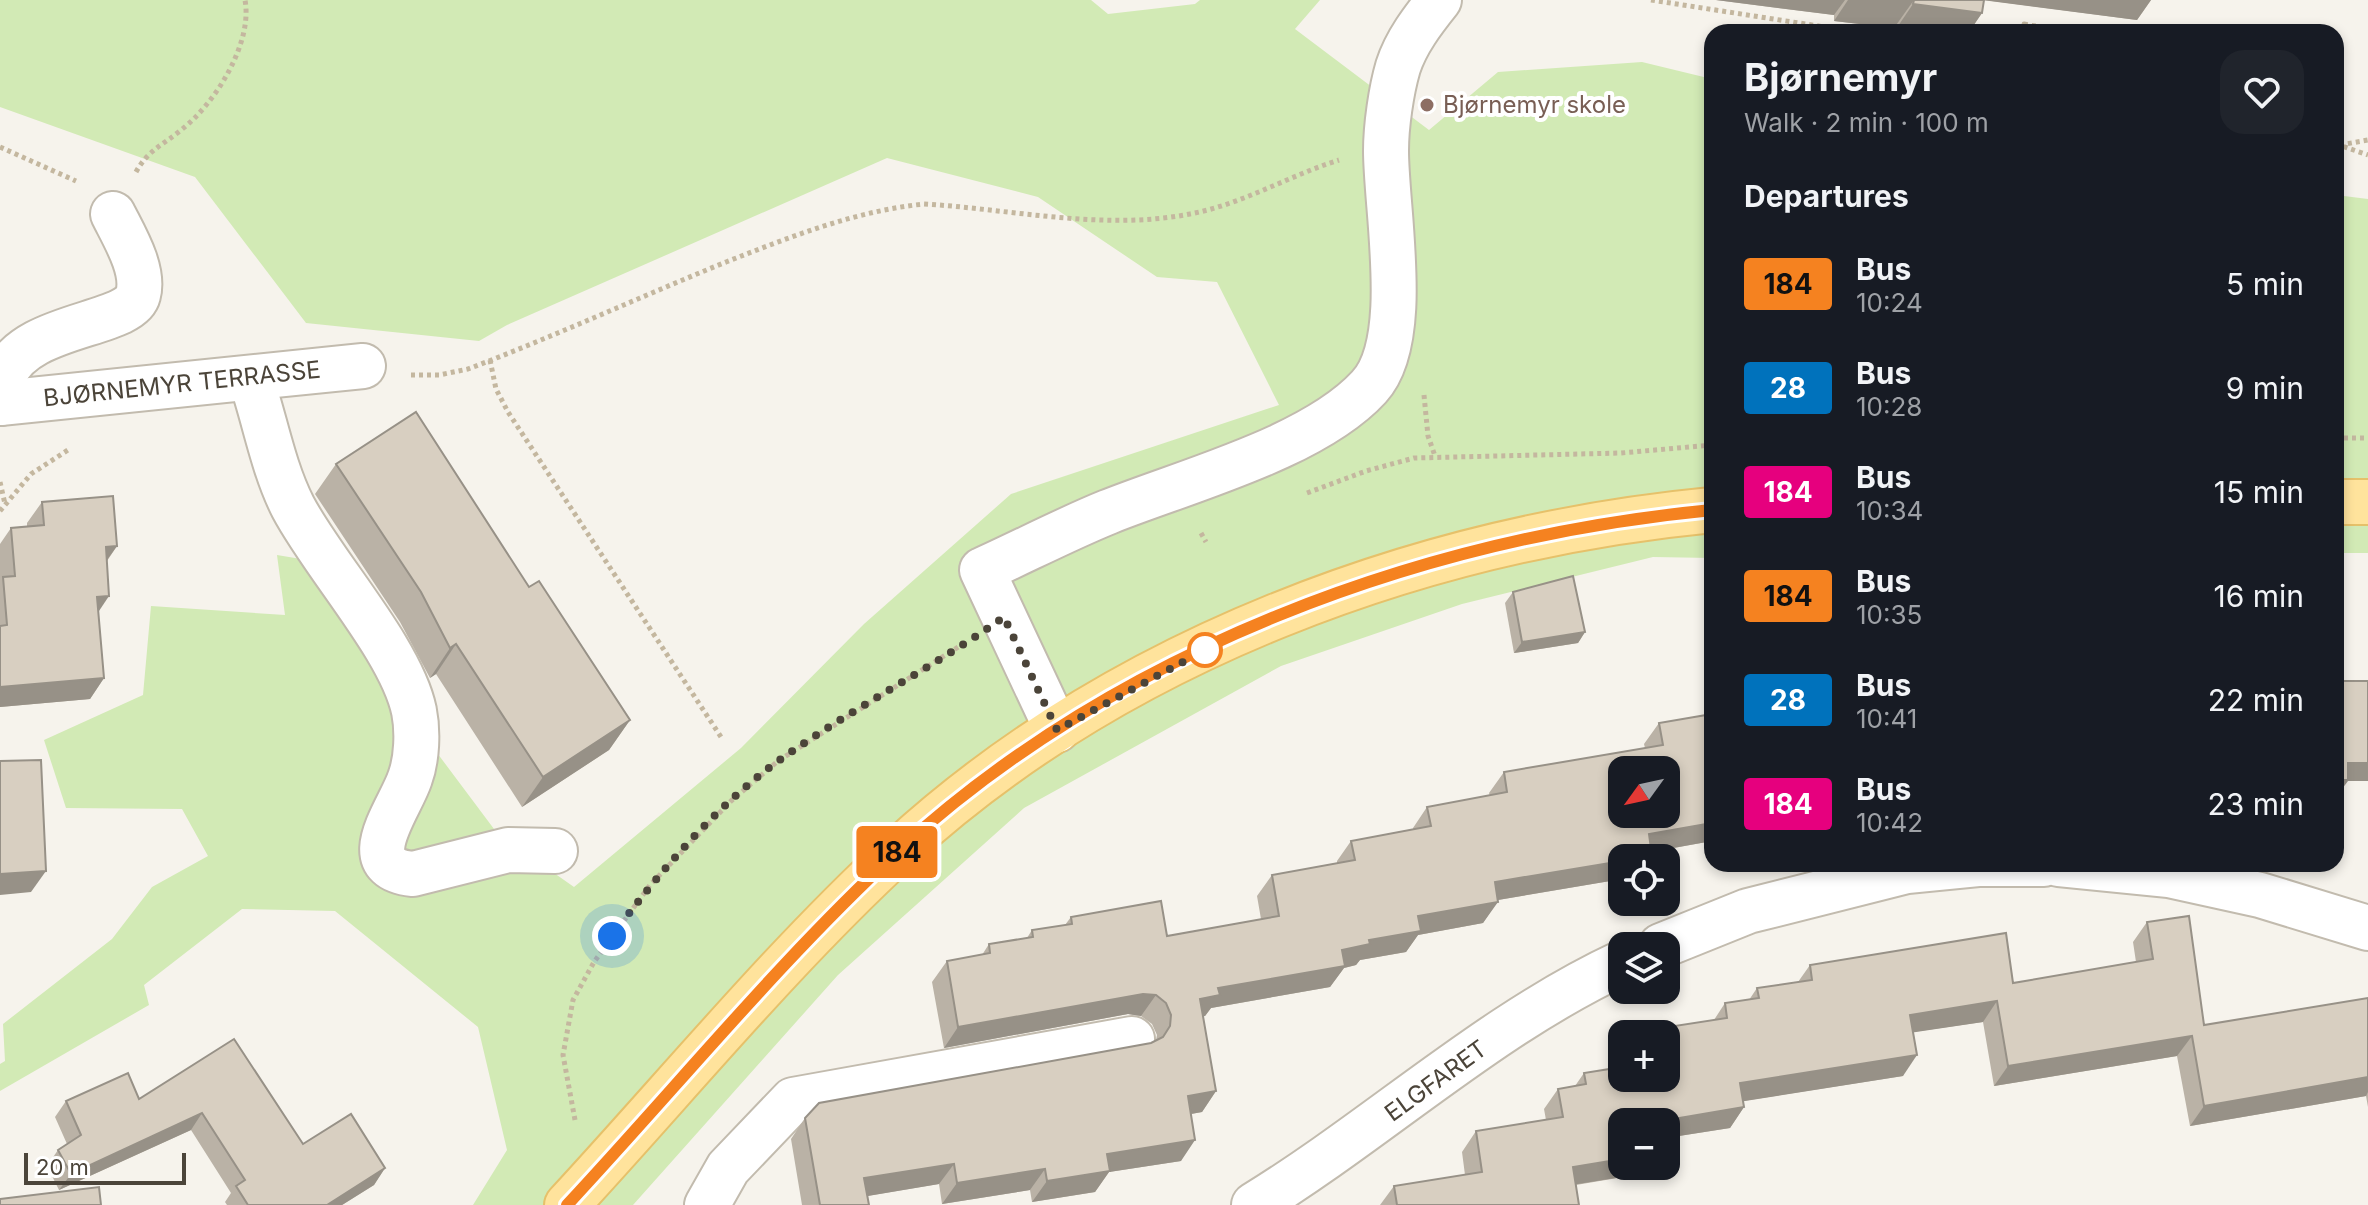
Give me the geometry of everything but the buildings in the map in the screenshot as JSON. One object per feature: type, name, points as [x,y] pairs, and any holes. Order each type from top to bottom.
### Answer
[{"type":"main road","points":[[2344,502],[2368,502]]},
{"type":"main road","points":[[567,1205],[777,973],[899,850],[995,771],[1057,730],[1154,675],[1221,642],[1366,585],[1480,549],[1600,525],[1704,511]]},
{"type":"street","points":[[1057,730],[982,570],[1105,513],[1264,452],[1327,421],[1370,386],[1382,363],[1394,315],[1386,148],[1398,68],[1408,43],[1439,0]]},
{"type":"street","points":[[0,403],[2,379],[15,358],[53,333],[125,312],[135,303],[139,293],[138,277],[113,214]]},
{"type":"street","name":"BJØRNEMYR TERRASSE","points":[[0,403],[363,366]]},
{"type":"street","points":[[251,379],[293,508],[400,674],[413,709],[414,763],[381,847],[386,864],[399,873],[413,874],[508,850],[555,851]]},
{"type":"street","points":[[1680,938],[1748,911],[1903,872]]},
{"type":"street","points":[[2139,872],[2169,875],[2260,895],[2368,928]]},
{"type":"street","name":"ELGFARET","points":[[1254,1205],[1319,1165],[1514,1025],[1608,971]]},
{"type":"street","points":[[707,1205],[728,1168],[793,1100],[1132,1039]]},
{"type":"path","points":[[0,147],[79,182],[113,214],[146,153],[183,129],[220,89],[249,21],[245,0]]},
{"type":"path","points":[[1651,0],[1806,24]]},
{"type":"path","points":[[2344,143],[2368,140]]},
{"type":"path","points":[[2344,146],[2368,155]]},
{"type":"path","points":[[363,366],[399,375],[439,375],[490,360],[759,249],[868,213],[924,204],[1101,221],[1159,219],[1245,199],[1323,165],[1386,148]]},
{"type":"path","points":[[490,360],[496,389],[508,412],[723,740]]},
{"type":"path","points":[[1423,388],[1428,436],[1435,456]]},
{"type":"path","points":[[2344,438],[2368,438]]},
{"type":"path","points":[[1297,497],[1366,471],[1435,456],[1621,453],[1704,446]]},
{"type":"path","points":[[0,511],[46,461],[62,451],[75,449]]},
{"type":"path","points":[[0,482],[6,505]]},
{"type":"path","points":[[1187,538],[1215,528]]},
{"type":"path","points":[[1201,533],[1206,542]]},
{"type":"path","points":[[577,1128],[565,1079],[563,1055],[569,1013],[594,962],[650,885],[731,801],[778,761],[1004,617]]},
{"type":"green space","points":[[0,0],[1091,0],[1108,14],[1195,4],[1200,0],[1320,0],[1295,29],[1429,130],[1498,72],[1642,62],[1704,77],[1704,558],[1653,557],[1462,604],[1281,666],[1024,808],[838,975],[633,1205],[473,1205],[507,1150],[478,1027],[335,911],[242,909],[144,985],[149,1005],[0,1091],[0,1064],[5,1061],[3,1024],[112,939],[152,887],[208,856],[182,809],[66,808],[44,740],[143,695],[151,606],[285,615],[277,555],[307,560],[381,678],[497,833],[574,887],[741,748],[864,624],[1011,494],[1279,405],[1217,282],[1157,277],[1038,197],[887,158],[507,325],[479,341],[306,323],[195,177],[0,107]]},
{"type":"green space","points":[[2344,196],[2368,199],[2368,553],[2344,553]]},
{"type":"bus line","name":"184","points":[[567,1205],[839,908],[950,806],[995,771],[1057,730],[1154,675],[1221,642],[1366,585],[1480,549],[1600,525],[1704,511]]},
{"type":"place","name":"Bjørnemyr skole","points":[[1427,105]]},
{"type":"route","points":[[612,936],[650,885],[731,801],[778,761],[1004,617],[1057,730],[1205,650]]}]
